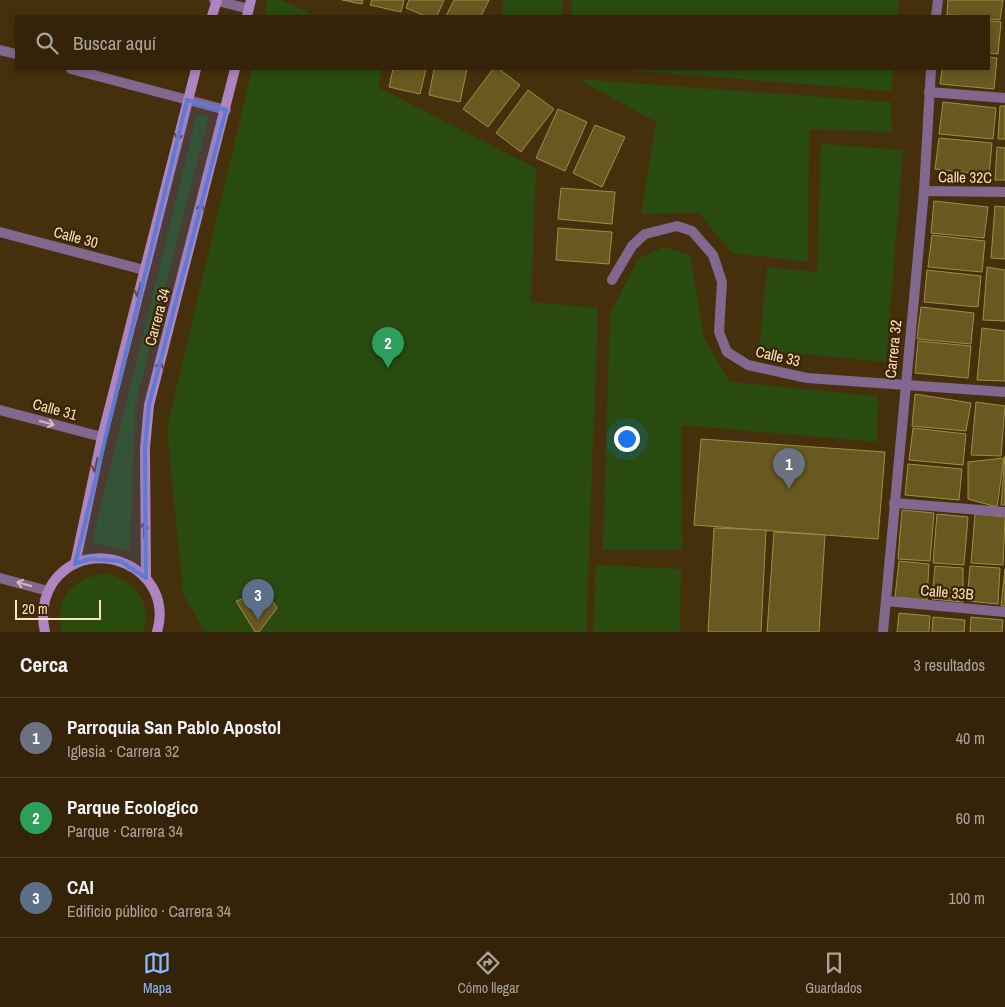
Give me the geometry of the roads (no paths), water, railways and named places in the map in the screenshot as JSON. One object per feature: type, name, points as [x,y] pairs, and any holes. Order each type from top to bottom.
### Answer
[{"type":"main road","points":[[212,15],[216,0]]},
{"type":"main road","name":"Carrera 34","points":[[75,564],[102,437],[196,70]]},
{"type":"main road","name":"Carrera 34","points":[[146,578],[144,448],[149,405],[236,70]]},
{"type":"main road","points":[[45,632],[42,622],[43,606],[48,591],[64,571],[75,564],[90,559],[105,558],[120,561],[134,568],[146,578],[158,601],[160,630]]},
{"type":"street","points":[[216,0],[249,8]]},
{"type":"street","points":[[936,15],[938,0]]},
{"type":"street","points":[[0,50],[15,54]]},
{"type":"street","points":[[75,70],[226,110]]},
{"type":"street","name":"Carrera 32","points":[[883,632],[924,191],[931,70]]},
{"type":"street","points":[[929,92],[1005,98]]},
{"type":"street","name":"Calle 32C","points":[[924,191],[1005,192]]},
{"type":"street","name":"Calle 33","points":[[612,280],[632,246],[645,234],[677,226],[692,231],[713,255],[722,282],[719,332],[727,352],[748,365],[807,378],[1005,392]]},
{"type":"street","name":"Calle 30","points":[[0,232],[144,270]]},
{"type":"street","name":"Calle 31","points":[[0,410],[102,437]]},
{"type":"street","points":[[894,503],[1005,512]]},
{"type":"street","points":[[0,578],[48,591]]},
{"type":"street","name":"Calle 33B","points":[[886,601],[1005,612]]},
{"type":"place","name":"Parque Ecologico","points":[[388,368]]},
{"type":"place","name":"Parroquia San Pablo Apostol","points":[[789,489]]},
{"type":"place","name":"CAI","points":[[258,620]]}]
